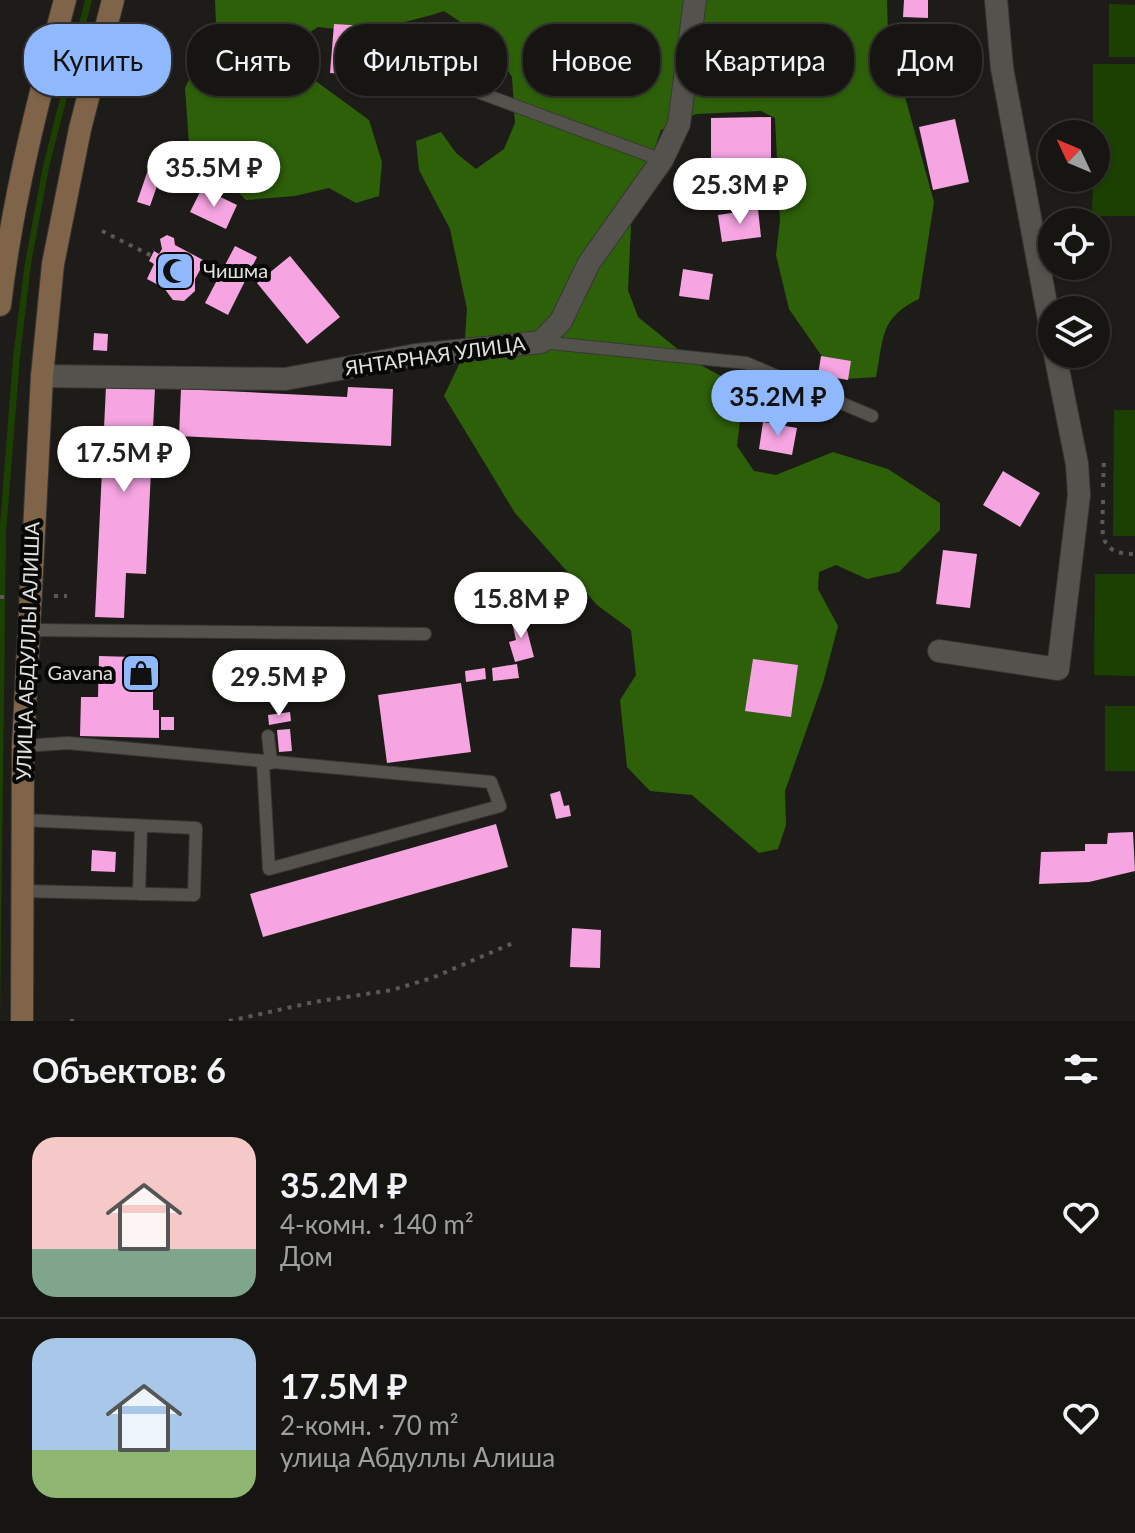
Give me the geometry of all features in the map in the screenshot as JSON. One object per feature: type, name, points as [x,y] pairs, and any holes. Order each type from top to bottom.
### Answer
[{"type":"main road","points":[[0,305],[5,261],[34,116],[65,0]]},
{"type":"main road","name":"УЛИЦА АБДУЛЛЫ АЛИША","points":[[22,1021],[23,746],[42,376],[53,264],[80,129],[113,0]]},
{"type":"street","name":"ЯНТАРНАЯ УЛИЦА","points":[[42,376],[285,379],[416,355],[541,342],[561,321],[603,240],[662,160],[679,124],[695,0]]},
{"type":"street","points":[[996,0],[1002,68],[1045,296]]},
{"type":"street","points":[[939,651],[1058,669],[1079,495],[1077,464],[1058,368]]},
{"type":"lane","points":[[489,96],[662,160]]},
{"type":"lane","points":[[541,342],[746,363],[872,416]]},
{"type":"lane","points":[[30,630],[425,634]]},
{"type":"lane","points":[[23,746],[68,743],[267,763],[491,782],[500,806],[269,869],[267,763],[268,736]]},
{"type":"lane","points":[[22,820],[196,828],[194,895],[22,891]]},
{"type":"lane","points":[[139,894],[141,827]]},
{"type":"path","points":[[102,231],[152,256]]},
{"type":"path","points":[[1104,459],[1103,538],[1114,552],[1135,554]]},
{"type":"path","points":[[229,1021],[314,1002],[392,990],[432,978],[513,943]]},
{"type":"green space","points":[[85,0],[92,0],[86,24],[79,24]]},
{"type":"green space","points":[[215,0],[887,0],[888,24],[870,24],[870,96],[905,96],[934,202],[919,299],[906,306],[890,322],[876,377],[846,379],[821,355],[789,309],[776,255],[780,220],[775,118],[761,111],[696,114],[661,130],[649,164],[625,198],[631,227],[628,290],[638,317],[690,359],[728,380],[742,404],[737,446],[754,471],[776,475],[833,452],[888,469],[940,503],[940,530],[899,572],[867,579],[836,565],[819,572],[818,589],[838,626],[823,683],[785,791],[786,825],[778,849],[759,853],[692,795],[650,791],[627,767],[620,700],[636,675],[631,630],[597,605],[515,513],[444,396],[464,354],[467,309],[450,229],[419,170],[416,141],[441,132],[456,153],[476,169],[504,149],[515,123],[512,77],[507,69],[507,24],[464,24],[444,11],[392,24],[335,24],[335,29],[319,27],[319,24],[216,24]]},
{"type":"green space","points":[[1109,4],[1135,5],[1135,57],[1109,57]]},
{"type":"green space","points":[[1093,64],[1135,64],[1135,216],[1110,216],[1110,208],[1092,208],[1093,192],[1110,192],[1110,120],[1093,120]]},
{"type":"green space","points":[[319,83],[369,120],[382,162],[379,196],[356,203],[329,188],[295,196],[246,200],[189,144],[185,88],[187,84],[187,96],[319,96]]},
{"type":"green space","points":[[61,96],[67,96],[49,167],[31,264],[6,533],[0,1021],[0,525],[13,357],[25,263],[43,166]]},
{"type":"green space","points":[[1114,410],[1135,410],[1135,536],[1113,536]]},
{"type":"green space","points":[[1095,574],[1135,574],[1135,676],[1094,675]]},
{"type":"green space","points":[[1105,706],[1135,706],[1135,771],[1105,771]]},
{"type":"building","points":[[904,0],[928,0],[928,18],[903,17]]},
{"type":"building","points":[[334,24],[335,24],[335,73],[330,73]]},
{"type":"building","points":[[771,117],[771,166],[711,166],[711,118]]},
{"type":"building","points":[[955,119],[969,182],[933,190],[919,127]]},
{"type":"building","points":[[151,161],[164,166],[150,206],[137,202]]},
{"type":"building","points":[[202,188],[237,205],[226,229],[190,212]]},
{"type":"building","points":[[758,209],[761,237],[722,242],[718,215]]},
{"type":"building","name":"Чишма","points":[[167,235],[174,238],[175,245],[205,261],[195,279],[195,291],[184,301],[173,300],[164,288],[147,279],[154,264],[149,261],[154,251],[159,254],[162,249],[160,239]]},
{"type":"building","points":[[235,246],[257,257],[228,315],[205,303]]},
{"type":"building","points":[[290,256],[340,317],[307,344],[257,283]]},
{"type":"building","points":[[683,269],[713,274],[709,300],[679,296]]},
{"type":"building","points":[[94,333],[108,334],[107,351],[93,350]]},
{"type":"building","points":[[821,356],[851,361],[848,380],[818,375]]},
{"type":"building","points":[[106,386],[155,388],[146,574],[126,573],[124,618],[95,617]]},
{"type":"building","points":[[348,387],[393,389],[391,446],[179,436],[181,389],[347,397]]},
{"type":"building","points":[[763,422],[797,428],[792,455],[759,449]]},
{"type":"building","points":[[1003,471],[1040,493],[1020,527],[983,505]]},
{"type":"building","points":[[943,550],[977,554],[970,608],[936,604]]},
{"type":"building","points":[[523,615],[534,657],[515,662],[509,642],[516,640],[511,618]]},
{"type":"building","points":[[99,656],[134,657],[133,679],[153,680],[153,710],[159,710],[159,738],[80,736],[81,697],[98,697]]},
{"type":"building","points":[[753,659],[798,665],[791,717],[745,711]]},
{"type":"building","points":[[517,664],[519,678],[493,681],[492,668]]},
{"type":"building","points":[[485,668],[486,679],[466,682],[465,671]]},
{"type":"building","points":[[461,683],[471,752],[387,763],[378,695]]},
{"type":"building","points":[[290,712],[291,721],[269,725],[268,715]]},
{"type":"building","points":[[161,717],[174,717],[174,730],[161,730]]},
{"type":"building","points":[[290,729],[292,751],[279,752],[277,730]]},
{"type":"building","points":[[560,791],[564,806],[569,805],[571,816],[556,819],[550,794]]},
{"type":"building","points":[[496,824],[508,867],[263,937],[250,894]]},
{"type":"building","points":[[1133,832],[1135,871],[1089,882],[1039,884],[1041,852],[1085,851],[1085,844],[1107,844],[1108,833]]},
{"type":"building","points":[[92,850],[116,852],[115,872],[91,871]]},
{"type":"building","points":[[572,928],[601,930],[600,968],[570,967]]},
{"type":"place","name":"Чишма","points":[[175,271]]},
{"type":"place","name":"Gavana","points":[[141,673]]}]
